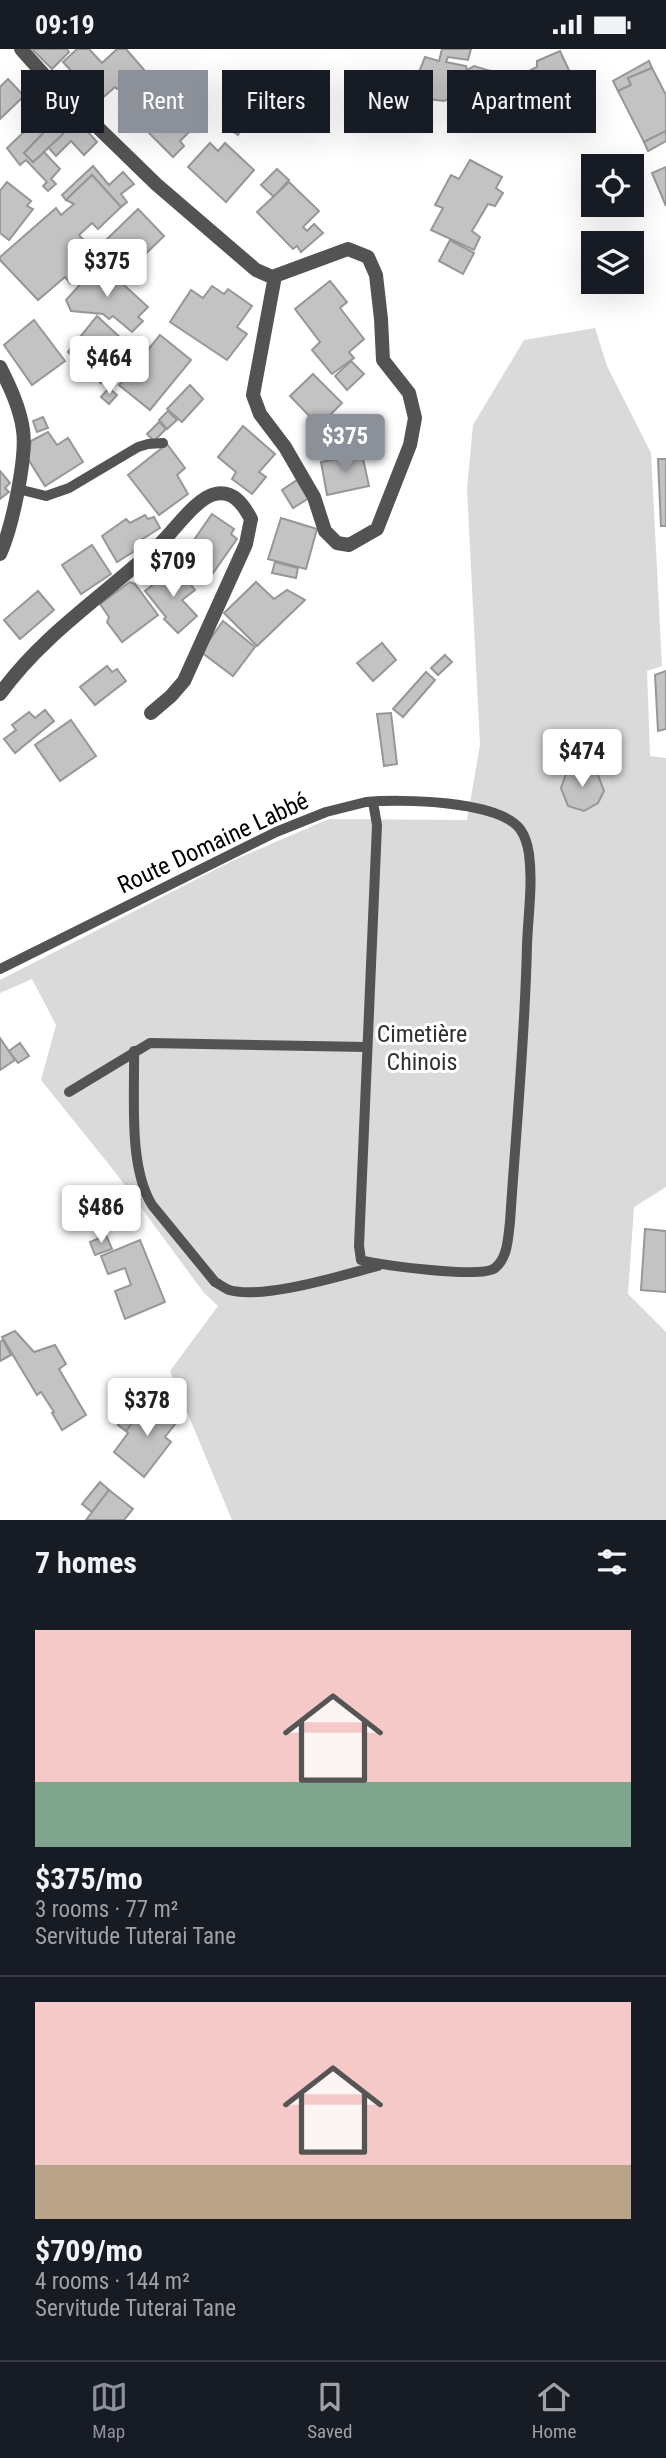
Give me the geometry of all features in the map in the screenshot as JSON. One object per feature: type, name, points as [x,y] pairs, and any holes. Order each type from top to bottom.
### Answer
[{"type":"street","points":[[21,49],[46,77],[156,184],[256,270],[270,277],[275,276],[348,249],[368,257],[376,275],[383,360],[409,393],[415,418],[410,445],[377,529],[349,545],[337,543],[325,531],[314,498],[285,447],[260,414],[253,395],[275,276]]},
{"type":"street","points":[[0,367],[17,406],[23,432],[18,489],[7,539],[0,554]]},
{"type":"street","points":[[0,694],[27,659],[154,549],[197,505],[211,495],[223,493],[236,498],[251,519],[246,544],[184,681],[151,713]]},
{"type":"lane","points":[[18,489],[46,496],[69,488],[138,447],[163,443]]},
{"type":"lane","points":[[373,802],[377,825],[359,1246],[361,1260],[381,1265]]},
{"type":"lane","name":"Route Domaine Labbé","points":[[0,969],[276,832],[326,812],[373,802],[457,804],[486,811],[520,828],[529,855],[523,1051],[506,1248],[498,1265],[491,1271],[472,1273],[381,1265]]},
{"type":"lane","points":[[69,1092],[149,1043],[367,1047]]},
{"type":"lane","points":[[134,1051],[136,1143],[143,1191],[215,1282],[228,1290],[249,1292],[310,1284],[381,1265]]},
{"type":"green space","name":"Cimetière Chinois","points":[[595,328],[607,366],[651,453],[662,666],[647,671],[650,756],[666,758],[666,1187],[634,1207],[628,1294],[666,1332],[666,1520],[232,1520],[170,1371],[218,1306],[204,1293],[115,1172],[41,1080],[56,1025],[32,979],[0,993],[0,980],[236,859],[329,819],[467,820],[480,745],[467,489],[473,425],[524,340]]},
{"type":"building","points":[[32,49],[67,49],[69,52],[52,69]]},
{"type":"building","points":[[77,49],[89,49],[102,63],[117,49],[126,49],[144,70],[118,70],[118,88],[115,87],[104,97],[104,70],[70,70],[63,62]]},
{"type":"building","points":[[442,49],[471,49],[468,60],[448,57],[446,62],[466,66],[467,70],[447,70],[447,100],[444,101],[433,100],[433,70],[420,70],[425,57],[439,61]]},
{"type":"building","points":[[560,51],[569,70],[531,70],[537,67],[537,61]]},
{"type":"building","points":[[649,61],[652,68],[628,78],[631,85],[618,91],[613,81]]},
{"type":"building","points":[[474,66],[488,70],[467,70]]},
{"type":"building","points":[[652,68],[666,95],[666,131],[644,142],[618,91],[631,85],[628,78]]},
{"type":"building","points":[[8,79],[21,93],[21,99],[0,119],[0,87]]},
{"type":"building","points":[[666,131],[666,141],[648,151],[644,142]]},
{"type":"building","points":[[23,133],[43,133],[24,153],[33,162],[44,152],[60,169],[51,179],[56,184],[48,191],[43,186],[47,182],[26,160],[20,165],[7,148]]},
{"type":"building","points":[[43,133],[63,134],[33,162],[24,153]]},
{"type":"building","points":[[89,133],[97,142],[84,155],[71,141],[56,156],[48,147],[63,134]]},
{"type":"building","points":[[149,133],[188,133],[180,141],[184,146],[173,157]]},
{"type":"building","points":[[210,143],[218,151],[225,143],[254,170],[226,202],[188,167]]},
{"type":"building","points":[[470,160],[502,177],[496,188],[503,193],[495,206],[488,204],[472,231],[480,237],[474,250],[431,230],[443,208],[435,205],[451,175],[459,179]]},
{"type":"building","points":[[93,166],[109,185],[123,172],[134,184],[121,194],[127,202],[121,207],[92,175],[66,200],[62,195]]},
{"type":"building","points":[[666,167],[666,206],[652,173]]},
{"type":"building","points":[[277,169],[289,180],[274,197],[261,185]]},
{"type":"building","points":[[92,175],[121,207],[98,229],[92,223],[79,235],[94,252],[85,260],[90,266],[70,283],[65,277],[38,300],[0,257],[56,208],[61,215],[74,204],[66,200]]},
{"type":"building","points":[[7,182],[31,201],[27,206],[33,209],[9,240],[0,233],[0,191]]},
{"type":"building","points":[[289,182],[319,211],[303,227],[307,231],[314,224],[323,233],[301,252],[297,246],[293,249],[257,212]]},
{"type":"building","points":[[138,209],[164,236],[132,267],[106,240]]},
{"type":"building","points":[[450,240],[474,253],[463,274],[439,261]]},
{"type":"building","points":[[100,263],[148,307],[138,317],[143,321],[132,332],[113,316],[109,319],[103,314],[71,311],[66,300]]},
{"type":"building","points":[[330,281],[347,302],[340,308],[364,339],[349,352],[354,358],[332,374],[312,350],[320,342],[295,309]]},
{"type":"building","points":[[212,286],[224,294],[228,289],[252,306],[237,327],[247,334],[227,360],[170,322],[191,290],[203,298]]},
{"type":"building","points":[[97,316],[123,340],[126,337],[136,346],[101,383],[68,352]]},
{"type":"building","points":[[34,320],[65,361],[32,385],[4,345]]},
{"type":"building","points":[[160,335],[191,360],[150,410],[119,385]]},
{"type":"building","points":[[351,361],[364,374],[347,390],[335,376]]},
{"type":"building","points":[[313,374],[342,403],[319,426],[290,396]]},
{"type":"building","points":[[190,385],[203,399],[182,422],[167,409]]},
{"type":"building","points":[[109,388],[117,395],[109,404],[101,397]]},
{"type":"building","points":[[168,411],[177,420],[167,429],[159,420]]},
{"type":"building","points":[[43,417],[48,428],[37,432],[33,421]]},
{"type":"building","points":[[159,422],[166,429],[154,441],[147,434]]},
{"type":"building","points":[[243,426],[275,454],[259,472],[266,477],[252,494],[232,479],[236,472],[218,457]]},
{"type":"building","points":[[368,431],[377,441],[368,449],[359,438]]},
{"type":"building","points":[[48,432],[57,445],[68,438],[83,462],[45,486],[28,459],[31,441]]},
{"type":"building","points":[[167,444],[185,468],[177,475],[188,494],[159,515],[128,475]]},
{"type":"building","points":[[362,454],[369,486],[327,495],[321,462]]},
{"type":"building","points":[[658,459],[666,459],[666,526],[661,526]]},
{"type":"building","points":[[0,471],[10,483],[5,488],[9,492],[0,499]]},
{"type":"building","points":[[297,480],[309,498],[293,508],[282,490]]},
{"type":"building","points":[[212,514],[234,529],[231,534],[237,539],[213,573],[185,553]]},
{"type":"building","points":[[145,515],[148,519],[154,517],[160,528],[141,540],[144,545],[117,562],[102,536],[126,519],[130,523]]},
{"type":"building","points":[[281,518],[317,529],[306,569],[268,559]]},
{"type":"building","points":[[92,545],[111,574],[81,594],[62,565]]},
{"type":"building","points":[[275,562],[298,568],[296,578],[272,573]]},
{"type":"building","points":[[176,566],[195,590],[182,600],[197,616],[178,633],[164,619],[166,617],[145,591]]},
{"type":"building","points":[[130,582],[135,584],[158,615],[122,642],[107,622],[109,617],[100,604]]},
{"type":"building","points":[[256,582],[274,599],[287,590],[305,600],[257,646],[224,613]]},
{"type":"building","points":[[38,591],[54,610],[20,639],[4,620]]},
{"type":"building","points":[[223,621],[255,647],[233,676],[201,652]]},
{"type":"building","points":[[382,643],[396,660],[373,681],[357,663]]},
{"type":"building","points":[[445,655],[452,662],[438,675],[431,668]]},
{"type":"building","points":[[107,666],[112,672],[117,669],[126,681],[95,705],[80,687]]},
{"type":"building","points":[[666,671],[666,729],[658,731],[655,675]]},
{"type":"building","points":[[426,672],[435,680],[403,717],[393,709]]},
{"type":"building","points":[[45,710],[54,721],[15,753],[4,739],[16,730],[12,725],[29,712],[35,718]]},
{"type":"building","points":[[391,713],[397,764],[384,766],[377,714]]},
{"type":"building","points":[[71,720],[96,756],[60,781],[35,745]]},
{"type":"building","points":[[584,768],[598,775],[604,791],[598,803],[584,811],[568,806],[561,788],[566,774]]},
{"type":"building","points":[[0,1038],[15,1060],[0,1070]]},
{"type":"building","points":[[20,1043],[29,1056],[18,1063],[9,1051]]},
{"type":"building","points":[[645,1229],[666,1231],[666,1292],[641,1290]]},
{"type":"building","points":[[106,1235],[112,1249],[95,1255],[90,1242]]},
{"type":"building","points":[[140,1240],[165,1302],[125,1319],[115,1291],[131,1285],[125,1268],[108,1274],[101,1256]]},
{"type":"building","points":[[15,1331],[34,1352],[55,1345],[66,1364],[59,1369],[86,1415],[62,1430],[52,1413],[54,1412],[41,1392],[37,1395],[2,1337]]},
{"type":"building","points":[[3,1340],[11,1355],[0,1361],[0,1342]]},
{"type":"building","points":[[155,1399],[180,1418],[165,1437],[171,1442],[144,1477],[114,1452],[142,1410],[145,1412]]},
{"type":"building","points":[[135,1404],[142,1410],[126,1431],[118,1425]]},
{"type":"building","points":[[100,1482],[109,1490],[92,1512],[82,1504]]},
{"type":"building","points":[[109,1490],[133,1509],[124,1520],[86,1520]]}]
